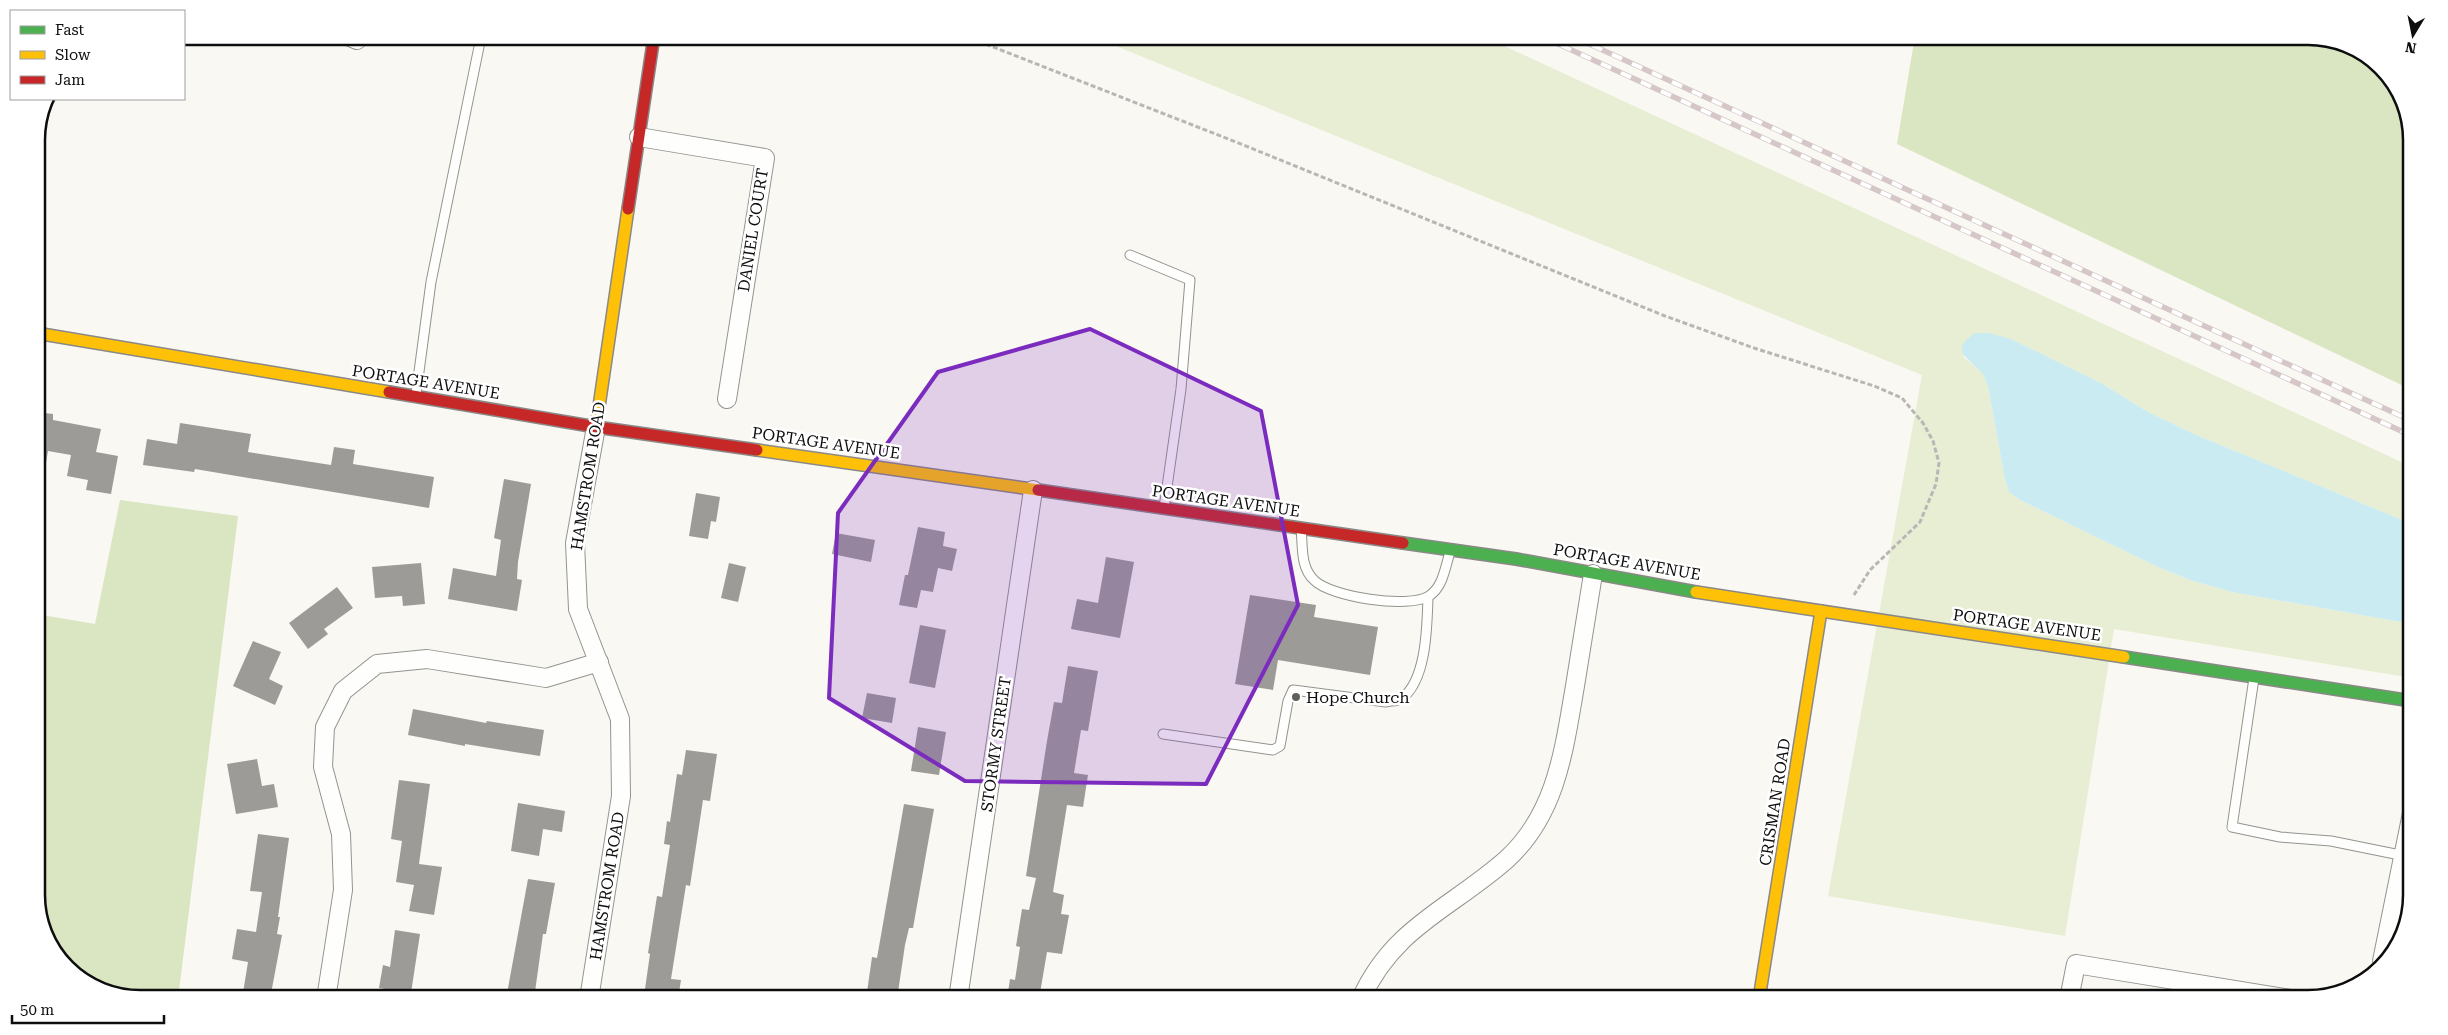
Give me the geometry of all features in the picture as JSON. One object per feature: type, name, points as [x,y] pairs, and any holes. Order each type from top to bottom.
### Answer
[{"type":"street","name":"HAMSTROM ROAD","points":[[590,990],[621,796],[620,719],[578,609],[575,543],[596,427],[653,45]]},
{"type":"street","name":"DANIEL COURT","points":[[638,137],[765,158],[727,399]]},
{"type":"street","name":"PORTAGE AVENUE","points":[[45,335],[596,427],[1516,559],[1593,574],[1821,611],[2255,675],[2403,700]]},
{"type":"street","name":"STORMY STREET","points":[[959,990],[1034,490]]},
{"type":"street","points":[[1366,990],[1374,973],[1397,944],[1507,859],[1530,832],[1543,812],[1561,764],[1593,574]]},
{"type":"street","name":"CRISMAN ROAD","points":[[1760,990],[1821,611]]},
{"type":"street","points":[[327,990],[342,890],[341,834],[323,767],[325,727],[343,691],[378,664],[427,659],[546,678],[599,662]]},
{"type":"street","points":[[2384,952],[2403,874]]},
{"type":"street","points":[[2072,990],[2076,964],[2236,990]]},
{"type":"lane","points":[[416,397],[431,282],[479,45]]},
{"type":"lane","points":[[1130,255],[1190,280],[1181,389],[1164,508]]},
{"type":"lane","points":[[1301,528],[1304,567],[1313,580],[1326,589],[1403,603],[1428,597],[1438,588],[1450,550]]},
{"type":"lane","points":[[1163,734],[1273,750],[1280,746],[1288,701],[1293,690],[1386,702],[1400,700],[1413,685],[1427,641],[1428,597]]},
{"type":"lane","points":[[2255,675],[2232,827],[2280,837],[2331,841],[2403,856]]},
{"type":"path","points":[[988,45],[1236,142],[1665,316],[1754,348],[1874,386],[1902,398],[1923,423],[1933,441],[1939,463],[1936,484],[1920,522],[1870,570],[1856,590],[1850,615]]},
{"type":"highlighted area","points":[[1090,329],[1261,411],[1298,605],[1206,784],[965,781],[829,698],[838,513],[938,372]]},
{"type":"green space","points":[[1113,45],[1502,45],[2403,463],[2403,520],[2194,434],[2148,412],[2101,383],[2011,339],[1963,357],[1982,372],[1988,386],[2005,480],[2009,492],[2020,500],[2160,568],[2193,581],[2232,592],[2403,622],[2403,677],[2114,629],[2065,936],[1828,896],[1922,375]]},
{"type":"green space","points":[[1914,45],[2315,45],[2345,52],[2366,65],[2380,77],[2393,98],[2401,121],[2403,133],[2403,386],[1897,144]]},
{"type":"green space","points":[[120,500],[238,516],[179,990],[133,990],[109,985],[92,977],[68,958],[55,937],[47,914],[45,902],[45,616],[95,624]]},
{"type":"water","points":[[1975,333],[1989,333],[2011,339],[2101,383],[2148,412],[2194,434],[2403,520],[2403,622],[2232,592],[2193,581],[2160,568],[2020,500],[2009,492],[2005,480],[1988,386],[1982,373],[1963,354],[1963,345]]},
{"type":"building","points":[[45,413],[53,414],[53,420],[101,429],[96,452],[118,456],[111,494],[86,490],[88,480],[67,476],[71,455],[48,451],[46,463]]},
{"type":"building","points":[[180,423],[251,434],[248,452],[331,465],[334,447],[355,450],[353,464],[434,477],[429,508],[195,469],[194,472],[143,465],[147,439],[177,444]]},
{"type":"building","points":[[504,479],[531,484],[518,562],[517,579],[522,580],[517,611],[448,599],[453,568],[496,576],[501,540],[494,538]]},
{"type":"building","points":[[696,493],[720,497],[716,522],[711,521],[708,539],[689,536]]},
{"type":"building","points":[[918,527],[945,532],[943,546],[957,549],[952,571],[938,568],[933,592],[921,590],[917,608],[899,605],[905,575],[908,575]]},
{"type":"building","points":[[836,533],[875,540],[871,562],[832,554]]},
{"type":"building","points":[[1106,557],[1134,562],[1120,638],[1071,629],[1077,599],[1098,603]]},
{"type":"building","points":[[421,563],[425,604],[403,606],[402,596],[375,598],[372,567]]},
{"type":"building","points":[[729,563],[746,567],[738,602],[721,598]]},
{"type":"building","points":[[337,587],[353,608],[324,629],[328,634],[308,649],[289,623]]},
{"type":"building","points":[[1250,595],[1316,605],[1314,617],[1378,627],[1370,675],[1278,660],[1273,690],[1235,684]]},
{"type":"building","points":[[920,625],[946,630],[935,688],[909,683]]},
{"type":"building","points":[[253,641],[281,652],[269,679],[283,686],[275,705],[233,686]]},
{"type":"building","points":[[1068,666],[1098,671],[1088,731],[1081,730],[1074,773],[1088,775],[1083,807],[1067,805],[1053,892],[1064,895],[1061,914],[1069,915],[1062,954],[1047,952],[1041,990],[1008,990],[1010,979],[1015,980],[1020,947],[1016,946],[1022,909],[1029,910],[1036,878],[1026,876],[1054,702],[1062,703]]},
{"type":"building","points":[[867,693],[896,698],[892,723],[862,718]]},
{"type":"building","points":[[413,709],[486,723],[487,721],[544,730],[540,756],[465,744],[465,746],[408,735]]},
{"type":"building","points":[[918,727],[946,732],[939,775],[911,771]]},
{"type":"building","points":[[686,750],[717,754],[710,801],[703,800],[690,886],[686,885],[671,979],[681,980],[679,990],[645,989],[650,954],[648,953],[657,896],[662,897],[670,845],[664,844],[667,821],[670,822],[677,774],[682,775]]},
{"type":"building","points":[[257,759],[262,786],[274,784],[278,807],[236,814],[227,764]]},
{"type":"building","points":[[399,780],[430,784],[419,864],[442,867],[434,915],[409,911],[414,885],[396,882],[402,841],[391,839]]},
{"type":"building","points":[[518,803],[565,811],[562,832],[543,829],[539,856],[511,851]]},
{"type":"building","points":[[904,804],[934,809],[913,928],[909,928],[898,990],[867,990],[872,957],[877,958]]},
{"type":"building","points":[[258,834],[289,838],[278,917],[280,917],[277,934],[282,935],[272,990],[243,990],[248,962],[232,959],[237,929],[256,932],[262,892],[250,891]]},
{"type":"building","points":[[528,879],[555,883],[546,934],[543,934],[535,990],[508,990]]},
{"type":"building","points":[[395,930],[420,934],[411,990],[379,988],[383,965],[390,967]]},
{"type":"railway","points":[[1561,45],[2403,432]]},
{"type":"railway","points":[[1592,45],[2403,417]]},
{"type":"traffic: fast","points":[[1403,543],[1516,559],[1696,592]]},
{"type":"traffic: fast","points":[[2124,657],[2403,700]]},
{"type":"traffic: slow","points":[[596,427],[628,209]]},
{"type":"traffic: slow","points":[[45,335],[389,392]]},
{"type":"traffic: slow","points":[[757,450],[1038,490]]},
{"type":"traffic: slow","points":[[1696,592],[2124,657]]},
{"type":"traffic: slow","points":[[1760,990],[1821,611]]},
{"type":"traffic: jam","points":[[628,209],[653,45]]},
{"type":"traffic: jam","points":[[389,392],[596,427],[757,450]]},
{"type":"traffic: jam","points":[[1038,490],[1403,543]]},
{"type":"place","name":"Hope Church","points":[[1296,697]]}]
